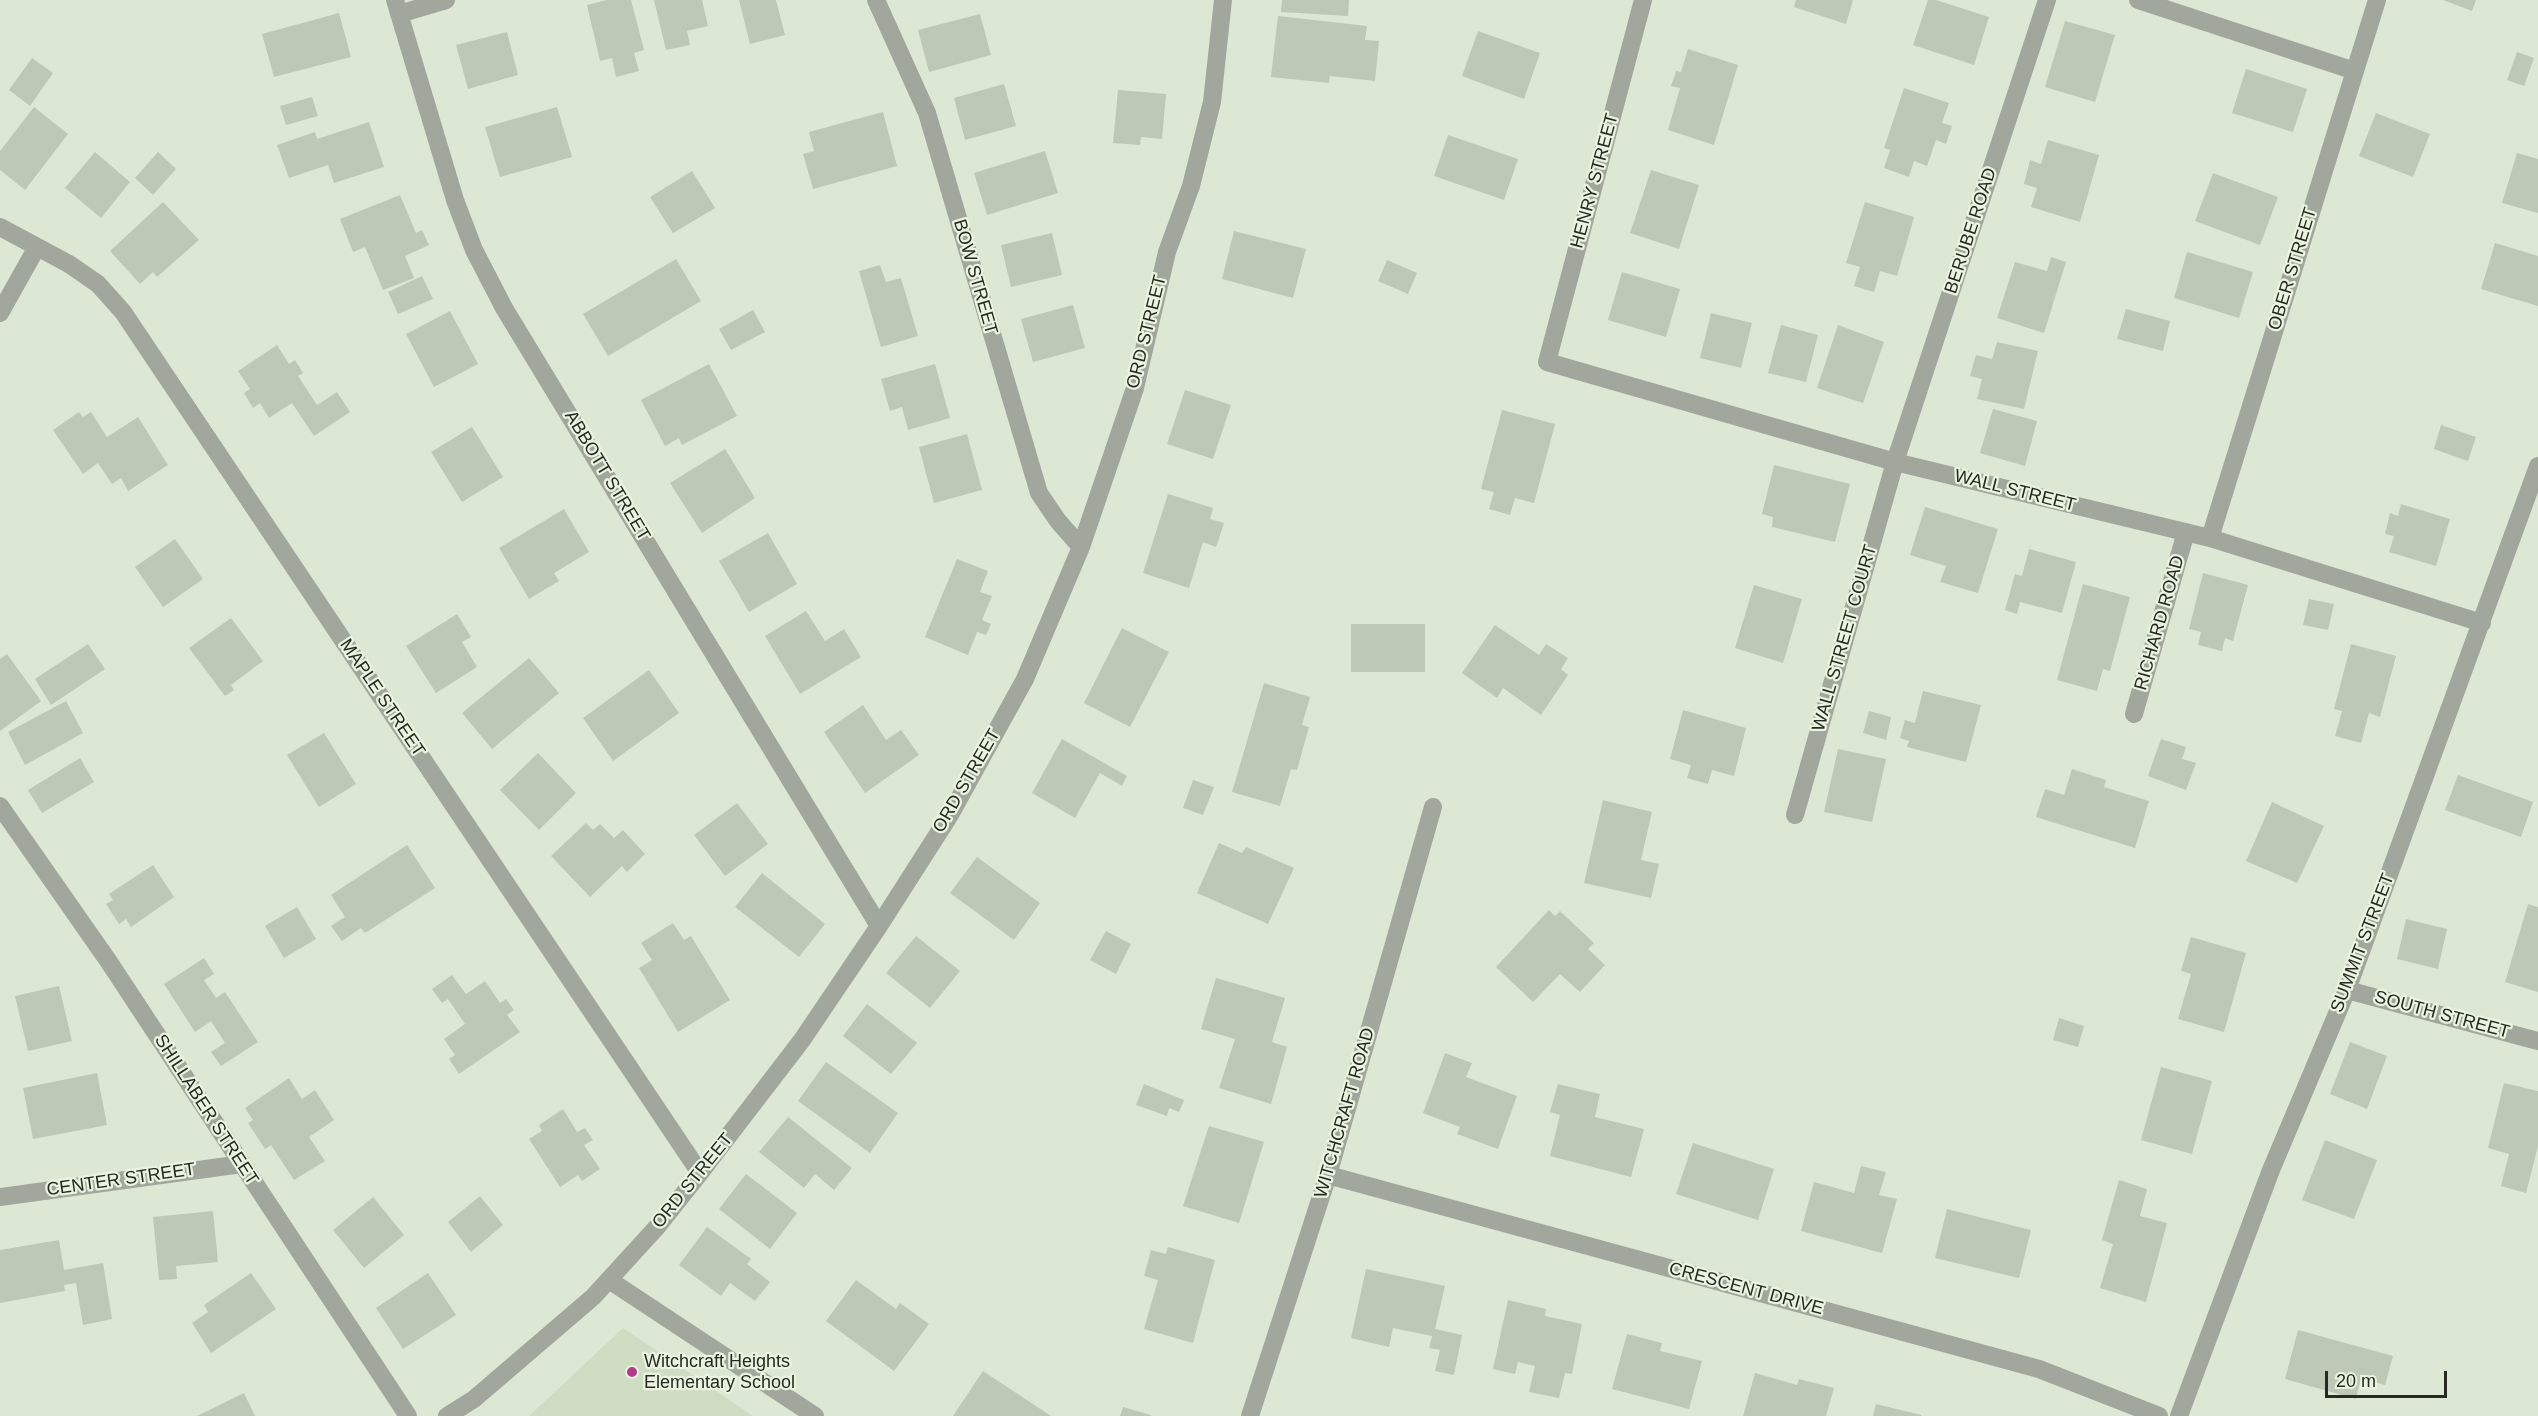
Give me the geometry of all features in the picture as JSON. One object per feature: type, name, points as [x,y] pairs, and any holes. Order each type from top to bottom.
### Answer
[{"type":"street","points":[[397,7],[446,0]]},
{"type":"street","name":"BOW STREET","points":[[876,0],[927,113],[1039,493],[1058,521],[1081,547]]},
{"type":"street","name":"ORD STREET","points":[[447,1416],[474,1399],[593,1297],[657,1227],[802,1040],[950,815],[1024,679],[1081,547],[1135,388],[1167,252],[1191,186],[1212,102],[1223,0]]},
{"type":"street","name":"HENRY STREET","points":[[1547,362],[1643,0]]},
{"type":"street","name":"BERUBE ROAD","points":[[1895,462],[2047,0]]},
{"type":"street","points":[[2138,0],[2355,71]]},
{"type":"street","name":"OBER STREET","points":[[2210,538],[2376,0]]},
{"type":"street","name":"ABBOTT STREET","points":[[397,7],[455,200],[474,250],[504,308],[879,926]]},
{"type":"street","name":"MAPLE STREET","points":[[0,227],[69,264],[98,284],[123,312],[700,1173]]},
{"type":"street","points":[[0,312],[37,247]]},
{"type":"street","name":"WALL STREET","points":[[1547,362],[1895,462],[2210,538],[2482,623]]},
{"type":"street","name":"WALL STREET COURT","points":[[1796,814],[1895,462]]},
{"type":"street","name":"SUMMIT STREET","points":[[2179,1416],[2271,1170],[2346,990],[2538,466]]},
{"type":"street","name":"RICHARD ROAD","points":[[2134,714],[2186,532]]},
{"type":"street","name":"SHILLABER STREET","points":[[0,806],[109,962],[408,1416]]},
{"type":"street","name":"WITCHCRAFT ROAD","points":[[1250,1416],[1328,1175],[1433,807]]},
{"type":"street","name":"SOUTH STREET","points":[[2346,990],[2538,1041]]},
{"type":"street","name":"CENTER STREET","points":[[0,1197],[242,1164]]},
{"type":"street","name":"CRESCENT DRIVE","points":[[1328,1175],[2038,1369],[2159,1416]]},
{"type":"street","points":[[609,1280],[815,1416]]},
{"type":"shaded area","name":"Witchcraft Heights Elementary School","points":[[623,1328],[753,1416],[529,1416]]},
{"type":"building","points":[[607,0],[631,0],[644,50],[634,53],[639,71],[616,77],[612,58],[600,61],[587,5]]},
{"type":"building","points":[[654,0],[702,0],[708,26],[687,31],[690,45],[666,50]]},
{"type":"building","points":[[739,0],[776,0],[785,35],[750,44]]},
{"type":"building","points":[[1282,0],[1349,0],[1348,16],[1281,12]]},
{"type":"building","points":[[1796,0],[1853,0],[1846,24],[1794,7]]},
{"type":"building","points":[[1928,0],[1936,0],[1989,17],[1974,65],[1913,45]]},
{"type":"building","points":[[2443,0],[2476,0],[2472,11]]},
{"type":"building","points":[[339,13],[351,57],[274,77],[262,34]]},
{"type":"building","points":[[980,14],[991,55],[929,72],[918,30]]},
{"type":"building","points":[[1278,16],[1367,26],[1365,40],[1379,41],[1375,81],[1330,76],[1329,83],[1271,77]]},
{"type":"building","points":[[2065,21],[2115,35],[2095,102],[2045,87]]},
{"type":"building","points":[[1478,31],[1540,53],[1524,99],[1462,76]]},
{"type":"building","points":[[507,32],[518,75],[468,89],[456,45]]},
{"type":"building","points":[[1688,49],[1738,65],[1714,145],[1668,130],[1680,88],[1671,86],[1676,71],[1681,72]]},
{"type":"building","points":[[2517,52],[2534,58],[2524,86],[2507,80]]},
{"type":"building","points":[[32,58],[53,73],[30,106],[9,90]]},
{"type":"building","points":[[2246,69],[2307,89],[2293,132],[2232,113]]},
{"type":"building","points":[[1004,84],[1016,126],[965,140],[954,98]]},
{"type":"building","points":[[1904,88],[1949,103],[1942,123],[1952,126],[1946,144],[1936,140],[1927,166],[1914,161],[1909,177],[1884,168],[1890,150],[1884,148]]},
{"type":"building","points":[[1118,90],[1166,94],[1162,139],[1141,137],[1140,145],[1113,143]]},
{"type":"building","points":[[312,97],[318,116],[286,125],[280,106]]},
{"type":"building","points":[[34,107],[68,134],[25,190],[0,170],[0,151]]},
{"type":"building","points":[[557,107],[572,157],[500,177],[485,127]]},
{"type":"building","points":[[883,112],[897,166],[813,189],[803,154],[814,151],[809,132]]},
{"type":"building","points":[[2376,113],[2430,134],[2413,177],[2359,156]]},
{"type":"building","points":[[369,122],[384,167],[334,183],[328,165],[289,178],[277,145],[315,132],[317,139]]},
{"type":"building","points":[[1448,135],[1518,159],[1504,200],[1434,176]]},
{"type":"building","points":[[2048,140],[2099,155],[2080,222],[2031,207],[2037,188],[2024,184],[2030,160],[2041,164]]},
{"type":"building","points":[[1045,151],[1058,193],[987,215],[974,173]]},
{"type":"building","points":[[95,152],[130,182],[101,218],[65,188]]},
{"type":"building","points":[[158,152],[176,169],[153,195],[135,178]]},
{"type":"building","points":[[2517,153],[2538,159],[2538,213],[2502,203]]},
{"type":"building","points":[[1651,170],[1699,185],[1679,249],[1630,233]]},
{"type":"building","points":[[692,171],[715,208],[673,233],[650,197]]},
{"type":"building","points":[[2213,173],[2278,197],[2260,245],[2195,221]]},
{"type":"building","points":[[400,195],[416,233],[422,230],[429,245],[405,256],[414,278],[383,290],[365,247],[353,252],[340,219]]},
{"type":"building","points":[[163,202],[199,240],[157,277],[153,272],[140,284],[110,251]]},
{"type":"building","points":[[1865,202],[1914,217],[1897,276],[1880,271],[1874,292],[1854,286],[1860,267],[1846,263]]},
{"type":"building","points":[[1234,231],[1306,249],[1293,298],[1222,279]]},
{"type":"building","points":[[1052,233],[1062,275],[1011,287],[1001,245]]},
{"type":"building","points":[[2495,243],[2538,256],[2538,306],[2481,289]]},
{"type":"building","points":[[2187,252],[2253,272],[2239,318],[2174,298]]},
{"type":"building","points":[[2051,257],[2066,262],[2044,333],[1997,318],[2015,262],[2047,271]]},
{"type":"building","points":[[676,259],[701,301],[608,356],[583,314]]},
{"type":"building","points":[[1387,260],[1417,273],[1408,294],[1378,281]]},
{"type":"building","points":[[880,265],[886,282],[901,278],[918,336],[881,347],[859,271]]},
{"type":"building","points":[[1622,272],[1680,289],[1666,337],[1608,320]]},
{"type":"building","points":[[422,276],[433,299],[398,314],[388,292]]},
{"type":"building","points":[[1073,305],[1085,348],[1033,362],[1021,319]]},
{"type":"building","points":[[2126,309],[2170,321],[2163,351],[2117,339]]},
{"type":"building","points":[[753,310],[765,332],[731,350],[719,329]]},
{"type":"building","points":[[450,311],[478,364],[434,387],[406,334]]},
{"type":"building","points":[[1711,313],[1752,323],[1741,368],[1700,358]]},
{"type":"building","points":[[1781,325],[1818,335],[1806,382],[1768,373]]},
{"type":"building","points":[[1838,325],[1884,342],[1863,403],[1817,388]]},
{"type":"building","points":[[1997,342],[2038,351],[2024,409],[1977,399],[1982,379],[1970,376],[1976,355],[1992,359]]},
{"type":"building","points":[[277,345],[289,364],[295,360],[303,373],[298,376],[317,405],[337,392],[350,412],[314,436],[292,403],[269,418],[260,403],[253,408],[244,393],[250,389],[238,371]]},
{"type":"building","points":[[709,364],[737,416],[682,445],[679,438],[665,446],[641,400]]},
{"type":"building","points":[[935,364],[950,418],[908,430],[902,407],[890,411],[881,379]]},
{"type":"building","points":[[1185,390],[1231,405],[1213,459],[1167,444]]},
{"type":"building","points":[[1993,409],[2037,421],[2025,466],[1980,453]]},
{"type":"building","points":[[1502,410],[1555,424],[1534,503],[1515,498],[1510,515],[1489,509],[1494,492],[1481,489]]},
{"type":"building","points":[[79,412],[83,417],[91,412],[107,437],[138,417],[168,465],[128,491],[121,478],[112,484],[98,463],[83,474],[53,430]]},
{"type":"building","points":[[2441,425],[2476,437],[2468,461],[2434,449]]},
{"type":"building","points":[[472,427],[503,477],[462,502],[431,452]]},
{"type":"building","points":[[967,434],[982,490],[934,503],[919,447]]},
{"type":"building","points":[[725,449],[755,498],[702,533],[670,483]]},
{"type":"building","points":[[1774,465],[1850,484],[1835,542],[1772,527],[1773,517],[1762,514]]},
{"type":"building","points":[[1168,494],[1213,508],[1210,519],[1224,523],[1216,547],[1203,542],[1189,588],[1143,573]]},
{"type":"building","points":[[2401,504],[2450,519],[2436,566],[2389,552],[2394,536],[2385,534],[2390,513],[2398,516]]},
{"type":"building","points":[[1925,507],[1998,529],[1978,593],[1940,582],[1946,566],[1910,555]]},
{"type":"building","points":[[564,509],[589,552],[554,573],[559,581],[529,599],[499,548]]},
{"type":"building","points":[[768,533],[797,584],[749,612],[719,561]]},
{"type":"building","points":[[175,539],[203,579],[163,607],[135,567]]},
{"type":"building","points":[[2029,549],[2076,562],[2062,613],[2020,602],[2017,614],[2005,610],[2015,574],[2022,576]]},
{"type":"building","points":[[957,559],[988,571],[980,592],[992,596],[982,620],[991,624],[986,635],[977,632],[968,655],[925,637]]},
{"type":"building","points":[[2203,573],[2248,585],[2233,641],[2225,638],[2222,651],[2198,645],[2201,632],[2189,629]]},
{"type":"building","points":[[2083,584],[2130,597],[2110,671],[2103,669],[2097,691],[2057,680]]},
{"type":"building","points":[[1754,585],[1802,599],[1783,663],[1735,648]]},
{"type":"building","points":[[2309,599],[2334,604],[2328,630],[2303,625]]},
{"type":"building","points":[[806,611],[825,641],[844,629],[861,657],[800,694],[765,636]]},
{"type":"building","points":[[457,614],[471,637],[462,642],[477,667],[436,693],[406,646]]},
{"type":"building","points":[[231,618],[263,661],[231,685],[234,690],[225,696],[189,648]]},
{"type":"building","points":[[1351,624],[1425,624],[1425,672],[1351,672]]},
{"type":"building","points":[[1495,625],[1539,655],[1546,644],[1568,658],[1561,669],[1568,675],[1541,715],[1503,688],[1497,698],[1462,673]]},
{"type":"building","points":[[1122,628],[1169,652],[1130,727],[1084,703]]},
{"type":"building","points":[[88,644],[105,669],[51,705],[35,679]]},
{"type":"building","points":[[2351,644],[2396,656],[2380,717],[2369,713],[2361,743],[2335,736],[2342,711],[2334,709]]},
{"type":"building","points":[[7,654],[41,701],[0,731],[0,659]]},
{"type":"building","points":[[529,658],[559,693],[492,749],[462,713]]},
{"type":"building","points":[[649,670],[679,713],[613,761],[583,718]]},
{"type":"building","points":[[1264,683],[1310,697],[1302,725],[1309,727],[1297,770],[1291,769],[1280,806],[1232,792]]},
{"type":"building","points":[[1923,691],[1981,705],[1966,762],[1907,747],[1909,741],[1900,738],[1905,720],[1915,723]]},
{"type":"building","points":[[66,701],[83,733],[25,765],[8,732]]},
{"type":"building","points":[[863,705],[886,740],[901,730],[919,755],[865,793],[824,732]]},
{"type":"building","points":[[1683,710],[1746,728],[1734,776],[1712,770],[1708,784],[1687,778],[1691,765],[1670,759]]},
{"type":"building","points":[[1869,711],[1891,717],[1886,740],[1863,733]]},
{"type":"building","points":[[324,733],[356,784],[319,807],[287,755]]},
{"type":"building","points":[[1062,739],[1127,776],[1122,786],[1100,773],[1075,818],[1032,793]]},
{"type":"building","points":[[2161,739],[2186,747],[2182,759],[2196,763],[2186,790],[2148,776]]},
{"type":"building","points":[[1838,749],[1886,759],[1872,822],[1824,812]]},
{"type":"building","points":[[538,753],[576,793],[539,830],[500,790]]},
{"type":"building","points":[[80,758],[94,782],[42,813],[28,790]]},
{"type":"building","points":[[2072,769],[2106,780],[2104,787],[2149,801],[2135,848],[2036,817],[2045,789],[2064,795]]},
{"type":"building","points":[[2458,775],[2533,802],[2521,837],[2445,810]]},
{"type":"building","points":[[1193,780],[1214,787],[1203,815],[1183,808]]},
{"type":"building","points":[[1603,800],[1652,812],[1641,860],[1659,864],[1651,898],[1584,883]]},
{"type":"building","points":[[2272,802],[2324,826],[2297,883],[2246,861]]},
{"type":"building","points":[[737,803],[768,844],[725,876],[694,835]]},
{"type":"building","points":[[586,823],[593,830],[600,824],[614,838],[623,830],[645,854],[627,872],[622,866],[590,897],[551,856]]},
{"type":"building","points":[[1219,843],[1242,853],[1246,847],[1294,868],[1268,924],[1197,893]]},
{"type":"building","points":[[407,845],[435,888],[365,933],[361,928],[342,941],[331,926],[345,917],[331,895]]},
{"type":"building","points":[[977,857],[1040,903],[1014,940],[950,893]]},
{"type":"building","points":[[153,865],[174,897],[131,927],[126,919],[119,924],[106,904],[113,900],[109,894]]},
{"type":"building","points":[[762,873],[825,924],[799,957],[735,907]]},
{"type":"building","points":[[2528,904],[2538,907],[2538,992],[2505,982]]},
{"type":"building","points":[[297,907],[316,939],[284,958],[265,926]]},
{"type":"building","points":[[1549,910],[1555,916],[1560,911],[1594,943],[1588,949],[1605,965],[1580,992],[1560,974],[1533,1002],[1496,967]]},
{"type":"building","points":[[2406,919],[2447,929],[2438,969],[2397,959]]},
{"type":"building","points":[[673,923],[684,940],[691,936],[730,1000],[678,1032],[639,968],[652,960],[641,943]]},
{"type":"building","points":[[1106,931],[1131,944],[1116,974],[1090,960]]},
{"type":"building","points":[[916,936],[960,971],[930,1008],[886,973]]},
{"type":"building","points":[[2191,937],[2246,953],[2224,1032],[2178,1019],[2191,974],[2181,971]]},
{"type":"building","points":[[204,958],[214,974],[204,980],[216,998],[225,992],[258,1042],[221,1066],[211,1052],[225,1043],[211,1021],[195,1032],[164,984]]},
{"type":"building","points":[[452,975],[466,994],[485,981],[500,1003],[506,999],[514,1010],[507,1015],[520,1032],[459,1074],[449,1059],[455,1055],[444,1039],[465,1024],[448,999],[442,1003],[432,989]]},
{"type":"building","points":[[1216,978],[1285,998],[1272,1042],[1287,1047],[1271,1104],[1219,1088],[1235,1039],[1201,1029]]},
{"type":"building","points":[[59,986],[72,1041],[28,1051],[15,996]]},
{"type":"building","points":[[867,1004],[917,1043],[891,1074],[843,1036]]},
{"type":"building","points":[[2059,1018],[2084,1026],[2078,1047],[2053,1040]]},
{"type":"building","points":[[2350,1042],[2387,1056],[2367,1109],[2330,1094]]},
{"type":"building","points":[[1445,1053],[1472,1063],[1466,1077],[1517,1096],[1498,1149],[1457,1134],[1460,1127],[1423,1113]]},
{"type":"building","points":[[826,1062],[898,1113],[870,1153],[798,1101]]},
{"type":"building","points":[[2161,1067],[2212,1081],[2192,1154],[2141,1140]]},
{"type":"building","points":[[97,1073],[107,1125],[33,1139],[23,1088]]},
{"type":"building","points":[[289,1078],[302,1099],[315,1090],[334,1120],[309,1137],[325,1161],[294,1180],[271,1145],[265,1149],[248,1123],[253,1120],[245,1108]]},
{"type":"building","points":[[2504,1083],[2538,1091],[2538,1146],[2526,1193],[2501,1186],[2509,1154],[2488,1148]]},
{"type":"building","points":[[1144,1084],[1184,1100],[1179,1112],[1169,1108],[1167,1116],[1136,1105]]},
{"type":"building","points":[[1558,1084],[1600,1094],[1595,1117],[1644,1129],[1631,1177],[1550,1156],[1560,1115],[1550,1112]]},
{"type":"building","points":[[563,1109],[577,1132],[585,1128],[593,1140],[584,1145],[600,1169],[582,1181],[578,1175],[560,1187],[529,1139],[542,1131],[539,1125]]},
{"type":"building","points":[[788,1117],[852,1168],[834,1190],[815,1174],[804,1188],[759,1152]]},
{"type":"building","points":[[1209,1126],[1264,1142],[1239,1223],[1183,1206]]},
{"type":"building","points":[[2325,1140],[2377,1160],[2354,1219],[2302,1200]]},
{"type":"building","points":[[1693,1143],[1774,1169],[1758,1220],[1676,1194]]},
{"type":"building","points":[[1861,1166],[1886,1172],[1879,1195],[1897,1199],[1882,1253],[1801,1231],[1814,1182],[1854,1193]]},
{"type":"building","points":[[746,1174],[797,1213],[770,1249],[719,1209]]},
{"type":"building","points":[[2119,1180],[2147,1189],[2140,1216],[2167,1223],[2146,1302],[2100,1288],[2113,1244],[2102,1240]]},
{"type":"building","points":[[480,1196],[503,1225],[471,1252],[448,1222]]},
{"type":"building","points":[[373,1197],[404,1235],[364,1268],[333,1230]]},
{"type":"building","points":[[1947,1209],[2031,1230],[2019,1278],[1935,1258]]},
{"type":"building","points":[[213,1211],[218,1262],[176,1266],[177,1279],[159,1280],[153,1217]]},
{"type":"building","points":[[707,1227],[751,1259],[747,1264],[770,1282],[755,1301],[730,1283],[721,1296],[679,1265]]},
{"type":"building","points":[[59,1240],[64,1270],[103,1263],[112,1319],[83,1325],[76,1283],[64,1285],[65,1291],[0,1303],[0,1250]]},
{"type":"building","points":[[1168,1247],[1215,1260],[1193,1343],[1144,1329],[1158,1280],[1144,1276],[1151,1250],[1166,1254]]},
{"type":"building","points":[[1366,1269],[1445,1286],[1435,1329],[1462,1335],[1454,1375],[1435,1371],[1440,1350],[1429,1348],[1432,1336],[1393,1328],[1389,1347],[1351,1338]]},
{"type":"building","points":[[251,1273],[276,1309],[211,1353],[192,1323],[208,1312],[204,1305]]},
{"type":"building","points":[[428,1273],[456,1315],[403,1349],[376,1308]]},
{"type":"building","points":[[856,1280],[896,1309],[900,1303],[929,1324],[894,1371],[826,1321]]},
{"type":"building","points":[[1508,1300],[1546,1309],[1545,1316],[1582,1324],[1572,1374],[1565,1373],[1559,1398],[1529,1392],[1535,1366],[1518,1362],[1515,1374],[1493,1369]]},
{"type":"building","points":[[2298,1330],[2393,1356],[2385,1385],[2361,1378],[2356,1399],[2285,1379]]},
{"type":"building","points":[[1627,1334],[1662,1343],[1660,1351],[1702,1361],[1689,1409],[1612,1389]]},
{"type":"building","points":[[983,1371],[1051,1416],[953,1416]]},
{"type":"building","points":[[1755,1373],[1797,1385],[1799,1379],[1834,1388],[1826,1416],[1743,1416]]},
{"type":"building","points":[[244,1393],[255,1416],[197,1416]]},
{"type":"building","points":[[1876,1404],[1921,1415],[1921,1416],[1873,1416]]},
{"type":"building","points":[[1123,1407],[1151,1415],[1151,1416],[1120,1416]]},
{"type":"place","name":"Witchcraft Heights Elementary School","points":[[632,1372]]}]
